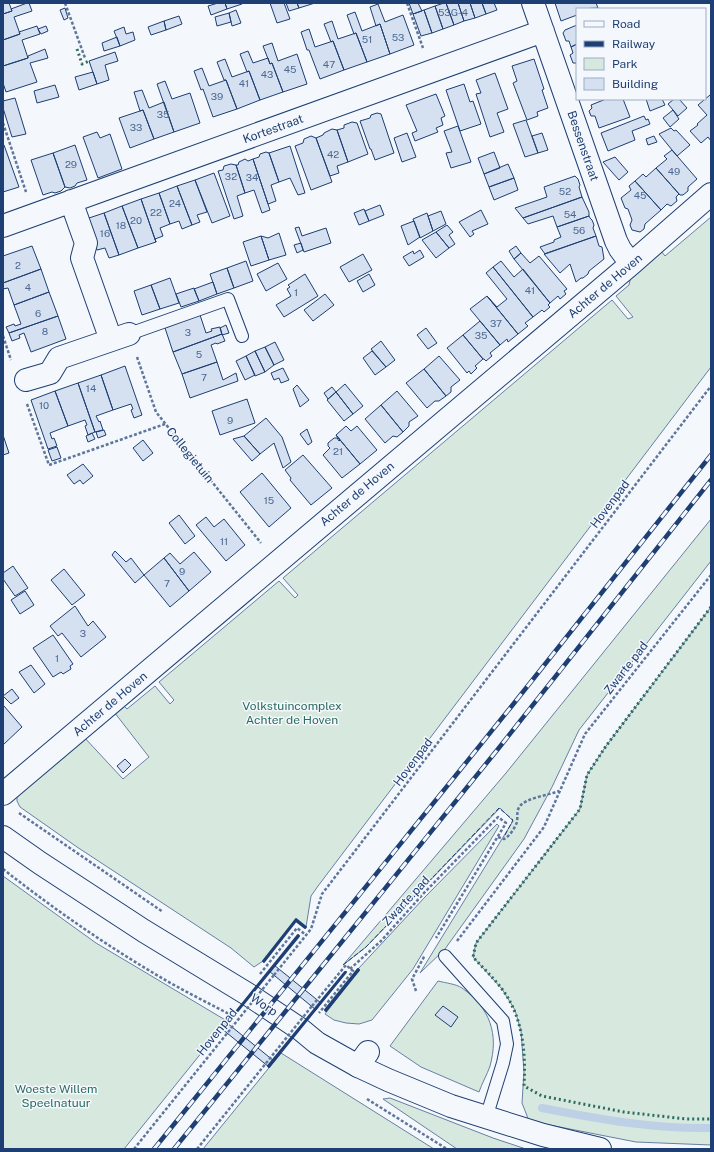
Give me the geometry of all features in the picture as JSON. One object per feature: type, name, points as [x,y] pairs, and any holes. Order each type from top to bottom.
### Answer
[{"type":"street","name":"Bessenstraat","points":[[533,3],[616,241],[625,257],[631,264]]},
{"type":"street","name":"Kortestraat","points":[[3,226],[543,31]]},
{"type":"street","name":"Achter de Hoven","points":[[3,794],[631,264],[711,194]]},
{"type":"street","points":[[22,382],[50,373],[59,358],[120,337],[82,258],[86,243],[72,201]]},
{"type":"street","name":"Worp","points":[[3,837],[144,931],[256,999],[300,1029],[317,1043],[363,1059],[388,1080],[420,1094],[486,1118],[543,1135],[600,1149]]},
{"type":"lane","points":[[120,337],[228,299],[242,336]]},
{"type":"lane","points":[[446,956],[503,1021],[507,1044],[503,1063],[486,1118]]},
{"type":"path","points":[[65,3],[85,58]]},
{"type":"path","points":[[408,3],[431,72]]},
{"type":"path","points":[[3,123],[34,214]]},
{"type":"path","points":[[3,336],[22,382],[49,465],[165,424]]},
{"type":"path","name":"Collegietuin","points":[[120,337],[156,412],[264,546],[278,561]]},
{"type":"path","name":"Hovenpad","points":[[134,1149],[311,929],[322,894],[711,386]]},
{"type":"path","name":"Zwarte pad","points":[[446,956],[544,827],[585,734],[711,575]]},
{"type":"path","points":[[498,837],[504,839],[510,834],[516,823],[517,811],[521,805],[527,801],[559,791]]},
{"type":"path","name":"Zwarte pad","points":[[316,1016],[351,970],[498,816],[506,824],[434,942]]},
{"type":"path","points":[[3,869],[34,894],[119,952],[167,981],[239,1020]]},
{"type":"path","points":[[258,976],[297,928],[306,935]]},
{"type":"path","points":[[416,991],[412,978],[426,955]]},
{"type":"path","name":"Zwarte pad","points":[[197,1149],[346,966],[351,970]]},
{"type":"path","points":[[278,1044],[284,1048]]},
{"type":"path","points":[[362,1096],[447,1149]]},
{"type":"green space","name":"Volkstuincomplex Achter de Hoven","points":[[711,217],[711,367],[318,886],[311,896],[306,927],[296,920],[263,961],[254,967],[231,948],[77,847],[20,807],[17,801],[17,795],[83,736],[123,779],[149,757],[111,708],[119,701],[127,709],[155,686],[170,704],[174,700],[159,682],[279,581],[295,598],[298,595],[283,578],[612,300],[628,319],[633,317],[616,296],[629,285],[631,276],[661,251],[665,256]]},
{"type":"green space","points":[[711,519],[711,561],[579,730],[552,787],[524,839],[445,949],[420,973],[513,821],[500,808],[366,947],[343,965],[506,773]]},
{"type":"green space","points":[[711,607],[711,1145],[636,1142],[529,1121],[522,1103],[524,1072],[521,1031],[515,1010],[502,989],[473,957],[476,943],[580,809],[587,775],[606,746]]},
{"type":"green space","points":[[497,824],[499,826],[413,969],[372,1020],[359,1024],[346,1023],[334,1020],[325,1014],[359,970],[358,969],[425,897]]},
{"type":"green space","name":"Woeste Willem Speelnatuur","points":[[3,876],[96,943],[227,1021],[124,1149],[3,1149]]},
{"type":"green space","points":[[438,981],[462,988],[479,1004],[486,1013],[490,1022],[493,1054],[490,1066],[479,1092],[421,1067],[390,1046]]},
{"type":"green space","points":[[281,1053],[434,1149],[203,1149]]},
{"type":"green space","points":[[390,1098],[493,1138],[526,1149],[457,1149],[383,1099]]},
{"type":"building","points":[[3,3],[9,3],[12,11],[3,14]]},
{"type":"building","points":[[29,3],[32,11],[14,17],[20,34],[3,40],[3,14],[12,11],[11,9]]},
{"type":"building","points":[[218,3],[225,3],[227,9],[211,15],[208,6]]},
{"type":"building","points":[[225,3],[242,3],[242,4],[227,9]]},
{"type":"building","points":[[270,3],[284,3],[290,19],[277,23]]},
{"type":"building","points":[[286,3],[297,3],[299,8],[289,11]]},
{"type":"building","points":[[297,3],[315,3],[299,8]]},
{"type":"building","points":[[409,3],[418,3],[422,11],[413,14]]},
{"type":"building","points":[[446,3],[454,25],[443,29],[435,6]]},
{"type":"building","points":[[446,3],[458,3],[464,21],[454,25]]},
{"type":"building","points":[[458,3],[470,3],[475,18],[464,21]]},
{"type":"building","points":[[470,3],[482,3],[486,14],[475,18]]},
{"type":"building","points":[[482,3],[494,3],[497,10],[486,14]]},
{"type":"building","points":[[555,3],[596,3],[598,8],[576,8],[576,15],[561,21]]},
{"type":"building","points":[[378,4],[385,22],[403,15],[414,45],[390,54],[380,24],[376,26],[370,7]]},
{"type":"building","points":[[435,6],[443,29],[432,33],[424,10]]},
{"type":"building","points":[[65,8],[68,18],[64,20],[60,10]]},
{"type":"building","points":[[236,10],[241,23],[232,26],[229,13]]},
{"type":"building","points":[[424,10],[432,33],[421,36],[413,14]]},
{"type":"building","points":[[355,12],[362,31],[380,24],[390,54],[367,62],[356,33],[354,34],[347,15]]},
{"type":"building","points":[[229,13],[231,22],[217,26],[215,17]]},
{"type":"building","points":[[179,16],[182,24],[166,30],[164,21]]},
{"type":"building","points":[[164,21],[166,30],[151,35],[148,27]]},
{"type":"building","points":[[332,21],[338,39],[356,33],[367,62],[344,70],[333,41],[331,42],[324,24]]},
{"type":"building","points":[[576,25],[576,44],[571,47],[569,41],[566,41],[563,33],[565,30]]},
{"type":"building","points":[[37,26],[40,34],[22,40],[28,58],[3,66],[3,40],[20,34],[19,32]]},
{"type":"building","points":[[46,26],[48,31],[41,34],[38,29]]},
{"type":"building","points":[[124,27],[126,34],[133,32],[135,40],[120,46],[114,31]]},
{"type":"building","points":[[309,29],[315,47],[333,41],[344,70],[320,79],[301,32]]},
{"type":"building","points":[[117,37],[120,46],[104,51],[102,43]]},
{"type":"building","points":[[272,43],[278,61],[297,54],[307,84],[283,92],[272,63],[270,64],[263,46]]},
{"type":"building","points":[[576,44],[576,63],[573,63],[570,55],[573,53],[571,47]]},
{"type":"building","points":[[45,49],[48,58],[30,63],[37,82],[6,92],[3,83],[3,66],[28,58],[28,56]]},
{"type":"building","points":[[248,51],[253,63],[268,58],[270,64],[272,63],[283,92],[260,100],[249,71],[247,72],[240,54]]},
{"type":"building","points":[[115,52],[118,61],[105,65],[109,80],[97,84],[89,61]]},
{"type":"building","points":[[225,59],[232,77],[249,71],[260,100],[237,109],[226,80],[224,80],[217,62]]},
{"type":"building","points":[[534,59],[544,89],[542,90],[548,108],[537,112],[538,116],[527,120],[513,83],[517,81],[512,66]]},
{"type":"building","points":[[202,68],[209,86],[226,80],[237,109],[213,117],[203,89],[201,90],[194,71]]},
{"type":"building","points":[[93,72],[97,84],[79,90],[75,77]]},
{"type":"building","points":[[495,73],[508,109],[497,113],[504,132],[490,137],[476,94],[481,93],[476,80]]},
{"type":"building","points":[[165,81],[172,99],[190,93],[200,123],[174,132],[157,84]]},
{"type":"building","points":[[464,84],[470,102],[473,101],[481,124],[460,131],[446,90]]},
{"type":"building","points":[[55,85],[59,97],[37,103],[34,91]]},
{"type":"building","points":[[142,90],[149,108],[164,102],[174,132],[154,139],[143,110],[140,111],[134,92]]},
{"type":"building","points":[[436,94],[445,116],[441,118],[443,125],[436,128],[438,132],[415,141],[412,133],[417,131],[406,105]]},
{"type":"building","points":[[710,95],[711,96],[711,141],[708,137],[701,143],[690,131],[707,115],[698,105],[706,100]]},
{"type":"building","points":[[15,98],[26,134],[12,137],[3,108],[3,101]]},
{"type":"building","points":[[604,100],[623,100],[630,117],[599,128],[595,116],[591,116],[589,111],[592,108],[591,105]]},
{"type":"building","points":[[646,100],[662,100],[665,105],[650,111]]},
{"type":"building","points":[[673,100],[680,100],[687,108],[678,116],[668,104]]},
{"type":"building","points":[[143,110],[154,139],[130,148],[119,118]]},
{"type":"building","points":[[673,110],[679,119],[670,127],[663,118]]},
{"type":"building","points":[[377,113],[381,114],[394,153],[375,160],[360,121],[370,118],[371,115]]},
{"type":"building","points":[[644,116],[646,120],[648,119],[650,124],[632,131],[635,140],[608,151],[601,133]]},
{"type":"building","points":[[526,120],[538,153],[525,157],[513,124]]},
{"type":"building","points":[[352,122],[357,123],[368,154],[348,162],[337,130],[344,128],[344,125]]},
{"type":"building","points":[[458,126],[471,162],[451,168],[446,153],[452,152],[444,131]]},
{"type":"building","points":[[671,128],[674,131],[676,130],[690,145],[677,156],[659,134]]},
{"type":"building","points":[[332,129],[337,130],[348,162],[337,166],[339,173],[330,176],[316,138]]},
{"type":"building","points":[[97,132],[100,138],[110,134],[122,169],[98,178],[83,137]]},
{"type":"building","points":[[407,133],[416,157],[402,162],[394,138]]},
{"type":"building","points":[[542,133],[548,150],[538,153],[532,136]]},
{"type":"building","points":[[311,136],[316,138],[332,182],[311,190],[295,146],[303,143],[304,139]]},
{"type":"building","points":[[654,136],[657,142],[648,145],[646,139]]},
{"type":"building","points":[[4,145],[19,187],[3,192],[3,146]]},
{"type":"building","points":[[75,145],[87,180],[77,183],[75,186],[70,188],[65,187],[53,153]]},
{"type":"building","points":[[290,146],[305,193],[298,195],[290,178],[279,182],[269,153]]},
{"type":"building","points":[[672,150],[697,179],[688,187],[688,191],[683,195],[680,195],[656,168],[667,159],[664,156]]},
{"type":"building","points":[[266,152],[269,153],[279,182],[271,185],[276,201],[268,204],[253,159]]},
{"type":"building","points":[[494,152],[500,168],[484,174],[478,158]]},
{"type":"building","points":[[53,153],[65,187],[61,191],[43,195],[31,160]]},
{"type":"building","points":[[615,157],[628,172],[619,180],[603,162]]},
{"type":"building","points":[[245,159],[248,161],[253,159],[270,210],[262,213],[254,190],[245,193],[236,165]]},
{"type":"building","points":[[231,164],[236,165],[245,193],[237,196],[243,216],[234,219],[218,171],[223,170],[224,166]]},
{"type":"building","points":[[508,164],[514,178],[489,187],[484,174]]},
{"type":"building","points":[[656,168],[679,194],[676,197],[677,201],[671,206],[667,204],[661,210],[635,181],[643,174],[646,177]]},
{"type":"building","points":[[214,173],[230,216],[212,223],[195,180]]},
{"type":"building","points":[[575,176],[580,185],[579,187],[582,197],[523,218],[515,208],[547,197],[544,187]]},
{"type":"building","points":[[514,178],[518,190],[494,200],[489,187]]},
{"type":"building","points":[[195,180],[207,212],[197,215],[200,222],[192,225],[177,186]]},
{"type":"building","points":[[635,181],[661,210],[645,224],[644,229],[640,232],[632,230],[630,225],[632,220],[628,209],[625,208],[621,198],[631,190],[629,186]]},
{"type":"building","points":[[177,186],[192,225],[182,229],[179,221],[170,224],[159,193]]},
{"type":"building","points":[[159,193],[170,224],[160,228],[163,236],[155,239],[156,242],[141,199]]},
{"type":"building","points":[[582,197],[589,212],[589,216],[557,227],[553,216],[528,224],[523,218]]},
{"type":"building","points":[[141,199],[156,242],[138,248],[122,206]]},
{"type":"building","points":[[380,205],[384,215],[369,221],[365,211]]},
{"type":"building","points":[[122,206],[138,248],[119,255],[104,213]]},
{"type":"building","points":[[364,209],[369,221],[359,225],[354,213]]},
{"type":"building","points":[[481,210],[488,224],[472,231],[474,234],[470,237],[459,222]]},
{"type":"building","points":[[441,211],[446,224],[433,231],[428,216]]},
{"type":"building","points":[[104,213],[119,255],[109,258],[105,248],[97,250],[86,219]]},
{"type":"building","points":[[427,213],[433,231],[420,238],[413,219]]},
{"type":"building","points":[[589,216],[594,225],[593,228],[596,236],[545,254],[540,247],[554,242],[554,240],[561,237],[557,227]]},
{"type":"building","points":[[414,221],[420,237],[408,245],[401,226]]},
{"type":"building","points":[[447,225],[453,232],[449,235],[455,244],[449,248],[436,232]]},
{"type":"building","points":[[299,227],[302,236],[326,228],[331,243],[304,252],[295,228]]},
{"type":"building","points":[[436,232],[449,248],[436,258],[422,240]]},
{"type":"building","points":[[279,233],[286,255],[269,260],[261,236],[268,238]]},
{"type":"building","points":[[261,236],[269,260],[251,266],[243,242]]},
{"type":"building","points":[[596,236],[599,246],[602,247],[604,259],[589,271],[588,274],[576,282],[570,264],[560,273],[544,254]]},
{"type":"building","points":[[301,243],[303,250],[297,253],[294,245]]},
{"type":"building","points":[[32,246],[41,269],[3,283],[3,256]]},
{"type":"building","points":[[516,246],[521,253],[514,259],[509,251]]},
{"type":"building","points":[[420,250],[424,257],[409,266],[403,257],[413,251],[414,254]]},
{"type":"building","points":[[521,253],[530,263],[539,256],[567,289],[564,291],[566,294],[560,299],[558,296],[550,303],[514,259]]},
{"type":"building","points":[[363,254],[372,270],[349,282],[340,267]]},
{"type":"building","points":[[246,261],[253,281],[234,288],[227,268]]},
{"type":"building","points":[[501,261],[514,277],[523,269],[550,303],[548,305],[550,307],[544,312],[542,310],[533,317],[493,267]]},
{"type":"building","points":[[278,263],[287,279],[266,291],[257,274]]},
{"type":"building","points":[[493,267],[533,317],[525,323],[528,326],[518,334],[487,296],[497,307],[507,299],[486,273]]},
{"type":"building","points":[[227,268],[234,288],[217,294],[210,274]]},
{"type":"building","points":[[41,269],[49,292],[14,305],[8,288],[3,289],[3,283]]},
{"type":"building","points":[[305,274],[318,296],[284,317],[276,305],[291,296],[287,289],[290,287],[288,285]]},
{"type":"building","points":[[369,274],[375,285],[363,292],[357,281]]},
{"type":"building","points":[[170,278],[179,303],[160,309],[151,285]]},
{"type":"building","points":[[213,282],[217,294],[199,301],[194,289]]},
{"type":"building","points":[[151,285],[160,309],[142,315],[134,291]]},
{"type":"building","points":[[194,288],[199,301],[181,307],[176,294]]},
{"type":"building","points":[[49,292],[58,316],[9,333],[6,327],[14,324],[15,326],[21,324],[14,305]]},
{"type":"building","points":[[325,294],[334,305],[313,321],[304,310]]},
{"type":"building","points":[[487,296],[518,334],[508,342],[507,339],[500,345],[470,309]]},
{"type":"building","points":[[200,315],[206,333],[212,331],[211,329],[220,327],[222,334],[173,352],[165,328]]},
{"type":"building","points":[[58,316],[66,339],[31,352],[24,333],[19,335],[20,338],[12,341],[9,333]]},
{"type":"building","points":[[480,321],[500,345],[490,353],[492,356],[486,361],[463,335]]},
{"type":"building","points":[[226,325],[229,333],[222,335],[220,328]]},
{"type":"building","points":[[426,328],[437,343],[428,349],[417,335]]},
{"type":"building","points":[[222,334],[225,341],[211,345],[217,362],[182,374],[173,352]]},
{"type":"building","points":[[463,335],[483,359],[475,366],[477,368],[471,374],[469,371],[467,373],[447,348]]},
{"type":"building","points":[[381,341],[395,360],[386,367],[371,349]]},
{"type":"building","points":[[275,342],[284,360],[274,365],[265,347]]},
{"type":"building","points":[[265,347],[274,365],[265,372],[255,351]]},
{"type":"building","points":[[255,351],[265,372],[255,376],[246,356]]},
{"type":"building","points":[[372,351],[386,367],[375,375],[363,358]]},
{"type":"building","points":[[246,356],[255,375],[245,380],[236,361]]},
{"type":"building","points":[[439,356],[460,380],[451,387],[451,392],[446,396],[424,369]]},
{"type":"building","points":[[217,362],[223,380],[236,373],[238,381],[190,398],[182,374]]},
{"type":"building","points":[[125,366],[142,415],[134,418],[131,410],[133,409],[131,404],[113,410],[101,375]]},
{"type":"building","points":[[283,368],[289,380],[281,383],[279,378],[274,380],[271,373]]},
{"type":"building","points":[[424,369],[446,396],[439,401],[435,401],[427,408],[406,383]]},
{"type":"building","points":[[101,375],[113,410],[96,416],[99,422],[100,421],[103,430],[95,432],[78,383]]},
{"type":"building","points":[[78,383],[95,432],[88,435],[85,420],[68,426],[55,391]]},
{"type":"building","points":[[345,384],[363,406],[353,414],[336,392]]},
{"type":"building","points":[[297,385],[309,400],[300,407],[293,389]]},
{"type":"building","points":[[332,387],[336,392],[328,399],[324,393]]},
{"type":"building","points":[[55,391],[68,426],[50,433],[57,446],[48,449],[31,400]]},
{"type":"building","points":[[397,391],[418,416],[409,422],[409,426],[403,432],[381,405]]},
{"type":"building","points":[[336,392],[353,414],[344,421],[327,400]]},
{"type":"building","points":[[247,399],[255,423],[220,435],[212,411]]},
{"type":"building","points":[[381,405],[403,432],[397,437],[393,436],[385,443],[365,419]]},
{"type":"building","points":[[266,418],[282,437],[291,462],[283,468],[274,443],[260,454],[244,436]]},
{"type":"building","points":[[346,426],[351,431],[357,426],[377,450],[360,464],[336,435]]},
{"type":"building","points":[[307,429],[312,442],[308,445],[300,434]]},
{"type":"building","points":[[104,430],[106,435],[98,438],[96,432]]},
{"type":"building","points":[[92,433],[95,439],[88,442],[86,436]]},
{"type":"building","points":[[3,435],[9,453],[3,455]]},
{"type":"building","points":[[336,435],[360,464],[342,478],[323,455],[330,448],[328,443],[334,438],[337,438],[339,441],[340,440]]},
{"type":"building","points":[[244,436],[260,454],[252,461],[233,439]]},
{"type":"building","points":[[143,440],[153,453],[143,461],[133,448]]},
{"type":"building","points":[[57,447],[61,458],[52,461],[48,450]]},
{"type":"building","points":[[303,455],[332,488],[311,505],[290,480],[291,478],[285,470]]},
{"type":"building","points":[[83,464],[93,476],[83,484],[80,480],[74,484],[67,475]]},
{"type":"building","points":[[262,473],[291,508],[269,527],[240,492]]},
{"type":"building","points":[[179,515],[195,536],[185,544],[169,523]]},
{"type":"building","points":[[206,517],[214,527],[224,519],[245,545],[226,561],[196,525]]},
{"type":"building","points":[[115,551],[126,562],[131,558],[144,575],[135,583],[112,555]]},
{"type":"building","points":[[194,552],[211,572],[189,591],[164,558],[170,553],[180,564]]},
{"type":"building","points":[[164,558],[189,591],[170,607],[144,575]]},
{"type":"building","points":[[13,566],[28,588],[15,596],[3,579],[3,573]]},
{"type":"building","points":[[64,569],[85,595],[72,605],[51,580]]},
{"type":"building","points":[[25,591],[34,605],[20,614],[11,600]]},
{"type":"building","points":[[75,606],[88,626],[93,621],[106,637],[81,657],[62,633],[58,636],[50,626]]},
{"type":"building","points":[[53,635],[73,664],[70,666],[71,669],[63,674],[61,672],[53,677],[33,648]]},
{"type":"building","points":[[31,665],[45,684],[34,693],[19,672]]},
{"type":"building","points":[[12,689],[19,698],[11,704],[3,696]]},
{"type":"building","points":[[4,706],[22,727],[3,745],[3,707]]},
{"type":"building","points":[[125,759],[131,765],[123,773],[117,766]]},
{"type":"building","points":[[274,965],[321,1003],[316,1010],[269,971]]},
{"type":"building","points":[[443,1006],[458,1017],[451,1027],[435,1015]]},
{"type":"building","points":[[227,1023],[274,1061],[269,1067],[222,1029]]},
{"type":"waterway","points":[[542,1108],[647,1125],[711,1128]]},
{"type":"railway","points":[[154,1149],[511,707],[711,455]]},
{"type":"railway","points":[[174,1149],[498,749],[711,480]]},
{"type":"hedge","points":[[77,49],[82,64],[89,61]]},
{"type":"hedge","points":[[711,607],[606,746],[587,775],[580,809],[476,943],[473,957],[502,989],[515,1011],[522,1036],[524,1086],[542,1096],[624,1112],[686,1119],[711,1119]]},
{"type":"fence","points":[[343,965],[366,947],[499,808],[513,820],[504,837]]},
{"type":"wall","points":[[296,919],[306,927],[305,928],[296,921],[264,962],[263,961],[296,919]]},
{"type":"wall","points":[[298,935],[299,936],[222,1029],[298,935]]},
{"type":"wall","points":[[358,969],[359,970],[326,1011],[325,1010],[358,969]]},
{"type":"wall","points":[[345,972],[346,972],[269,1067],[268,1066],[345,972]]}]
